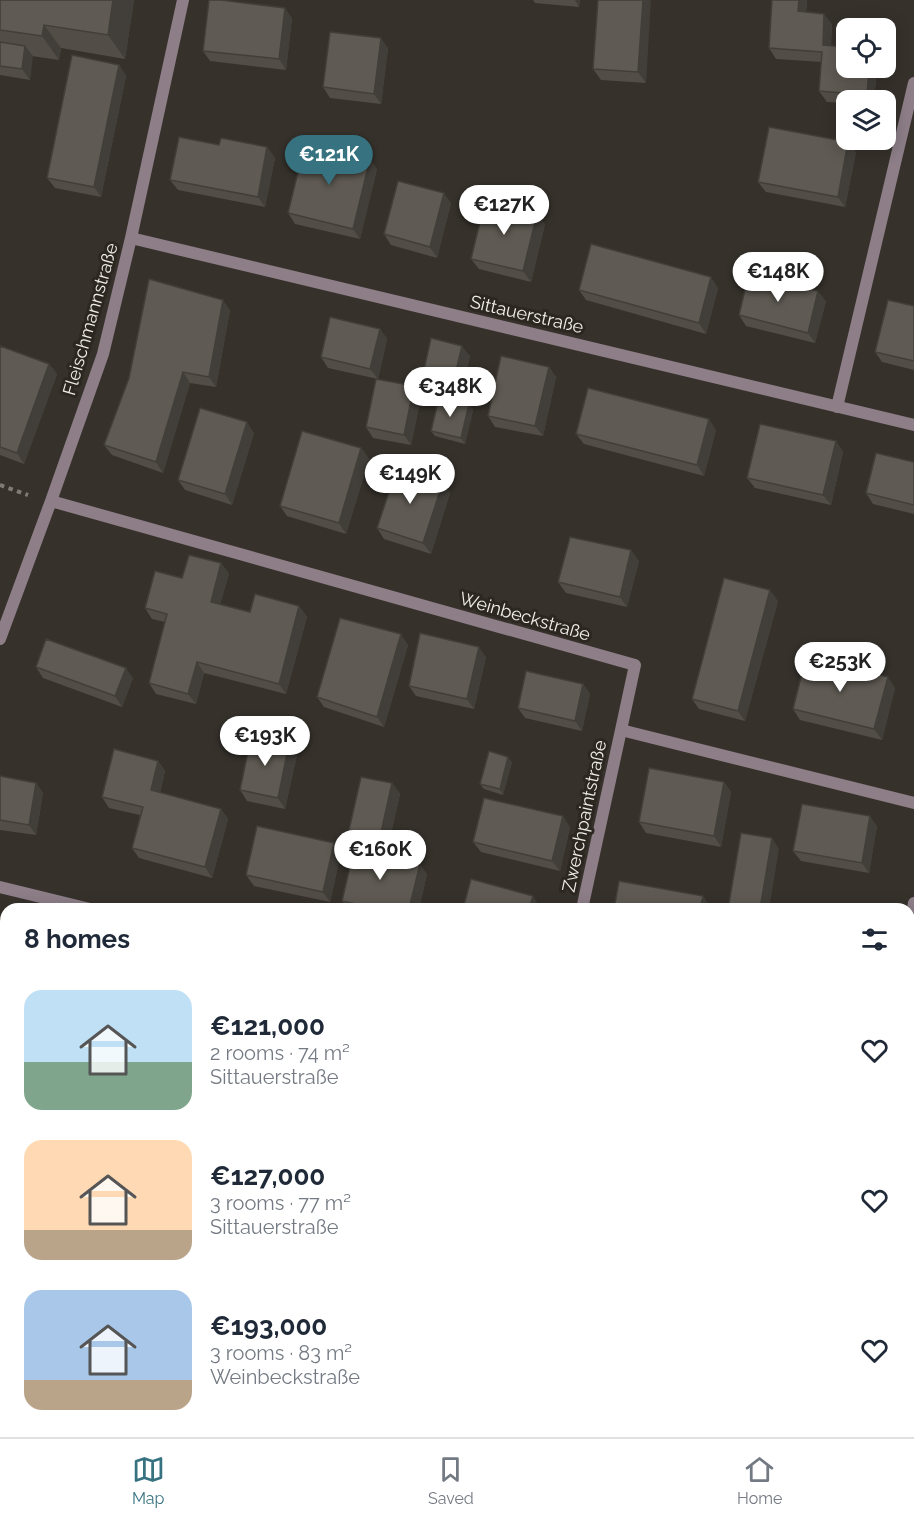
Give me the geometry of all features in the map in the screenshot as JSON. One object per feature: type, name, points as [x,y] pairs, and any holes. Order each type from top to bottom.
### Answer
[{"type":"street","name":"Fleischmannstraße","points":[[0,639],[103,354],[183,0]]},
{"type":"street","points":[[837,407],[914,83]]},
{"type":"street","name":"Sittauerstraße","points":[[131,238],[914,425]]},
{"type":"street","name":"Weinbeckstraße","points":[[51,501],[634,666],[621,730]]},
{"type":"street","points":[[621,730],[914,803]]},
{"type":"street","name":"Zwerchpaintstraße","points":[[583,903],[621,730]]},
{"type":"street","points":[[0,887],[65,903]]},
{"type":"building","points":[[0,0],[113,0],[108,35],[44,25],[42,36],[0,30]]},
{"type":"building","points":[[209,0],[285,8],[279,59],[203,51]]},
{"type":"building","points":[[598,0],[643,0],[638,72],[593,69]]},
{"type":"building","points":[[772,0],[799,0],[798,11],[824,14],[823,45],[836,46],[836,78],[868,78],[867,90],[819,91],[822,52],[769,48]]},
{"type":"building","points":[[330,32],[381,38],[374,94],[323,87]]},
{"type":"building","points":[[0,42],[25,46],[22,69],[0,66]]},
{"type":"building","points":[[72,55],[119,65],[94,187],[47,178]]},
{"type":"building","points":[[769,127],[836,140],[836,150],[847,150],[838,197],[758,182]]},
{"type":"building","points":[[179,137],[219,145],[221,138],[267,147],[258,197],[170,180]]},
{"type":"building","points":[[305,143],[370,159],[353,229],[288,213]]},
{"type":"building","points":[[398,181],[444,193],[430,247],[384,234]]},
{"type":"building","points":[[485,201],[537,214],[523,271],[471,259]]},
{"type":"building","points":[[591,244],[711,277],[699,323],[579,290]]},
{"type":"building","points":[[749,273],[818,291],[808,333],[739,315]]},
{"type":"building","points":[[149,279],[223,300],[209,377],[183,372],[156,462],[104,445],[129,378]]},
{"type":"building","points":[[888,300],[914,306],[914,361],[875,352]]},
{"type":"building","points":[[330,317],[380,329],[370,369],[321,357]]},
{"type":"building","points":[[431,338],[462,346],[450,396],[420,388]]},
{"type":"building","points":[[0,346],[49,364],[17,453],[0,447]]},
{"type":"building","points":[[501,356],[549,367],[535,426],[488,416]]},
{"type":"building","points":[[376,379],[414,386],[404,435],[366,427]]},
{"type":"building","points":[[588,388],[709,419],[697,465],[576,434]]},
{"type":"building","points":[[439,398],[469,404],[461,438],[431,431]]},
{"type":"building","points":[[200,408],[247,422],[225,494],[178,480]]},
{"type":"building","points":[[760,424],[836,441],[823,495],[747,478]]},
{"type":"building","points":[[302,431],[361,448],[339,523],[280,506]]},
{"type":"building","points":[[876,453],[914,462],[914,505],[866,493]]},
{"type":"building","points":[[397,468],[443,482],[423,543],[377,528]]},
{"type":"building","points":[[570,537],[631,550],[620,597],[558,582]]},
{"type":"building","points":[[189,555],[221,563],[211,602],[250,612],[255,594],[299,606],[279,684],[197,662],[188,694],[149,683],[167,614],[145,608],[155,571],[182,578]]},
{"type":"building","points":[[724,578],[770,590],[738,711],[692,699]]},
{"type":"building","points":[[340,618],[401,634],[377,717],[317,697]]},
{"type":"building","points":[[420,633],[479,647],[467,699],[409,686]]},
{"type":"building","points":[[46,639],[126,668],[115,696],[36,667]]},
{"type":"building","points":[[806,657],[888,677],[874,729],[793,709]]},
{"type":"building","points":[[526,671],[583,684],[575,721],[518,708]]},
{"type":"building","points":[[251,737],[289,744],[278,798],[240,790]]},
{"type":"building","points":[[114,749],[158,761],[151,790],[221,809],[205,867],[132,848],[143,807],[102,797]]},
{"type":"building","points":[[489,751],[508,757],[500,789],[480,784]]},
{"type":"building","points":[[649,768],[724,782],[714,836],[639,822]]},
{"type":"building","points":[[0,776],[36,783],[29,825],[0,820]]},
{"type":"building","points":[[361,777],[392,783],[380,837],[349,830]]},
{"type":"building","points":[[484,798],[563,816],[552,861],[473,842]]},
{"type":"building","points":[[802,804],[870,816],[862,863],[793,851]]},
{"type":"building","points":[[257,826],[334,843],[323,892],[246,875]]},
{"type":"building","points":[[741,833],[772,838],[761,903],[729,903]]},
{"type":"building","points":[[354,849],[420,864],[410,903],[342,901]]},
{"type":"building","points":[[471,879],[533,896],[531,903],[465,903]]},
{"type":"building","points":[[619,881],[703,896],[701,903],[615,903]]}]
